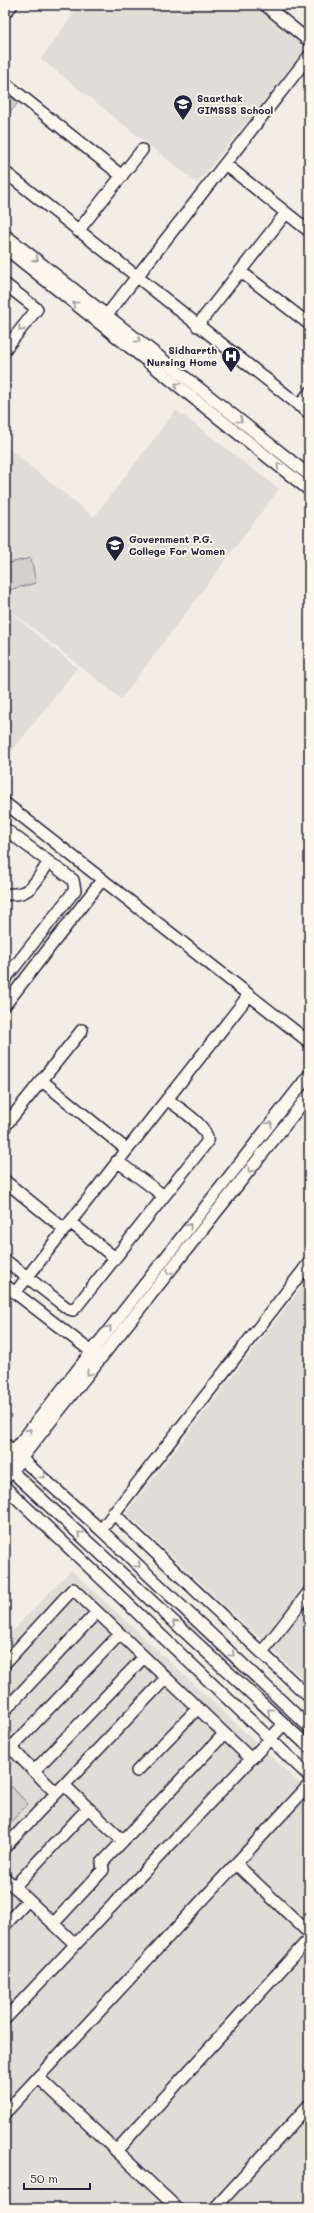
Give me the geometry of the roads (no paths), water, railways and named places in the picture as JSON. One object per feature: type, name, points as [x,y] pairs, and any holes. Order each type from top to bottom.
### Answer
[{"type":"street","points":[[5,13],[12,5]]},
{"type":"street","points":[[265,5],[309,40]]},
{"type":"street","points":[[103,319],[309,56]]},
{"type":"street","points":[[5,83],[122,176]]},
{"type":"street","points":[[78,231],[142,150]]},
{"type":"street","points":[[225,164],[309,231]]},
{"type":"street","points":[[5,172],[136,278],[309,413]]},
{"type":"street","points":[[197,326],[286,213]]},
{"type":"street","points":[[5,235],[103,319],[309,490]]},
{"type":"street","points":[[5,248],[103,319],[309,475]]},
{"type":"street","points":[[240,271],[309,324]]},
{"type":"street","points":[[5,284],[37,309],[5,348]]},
{"type":"street","points":[[299,406],[309,393]]},
{"type":"street","points":[[5,804],[309,1042]]},
{"type":"street","points":[[5,829],[73,880],[75,890],[5,979]]},
{"type":"street","points":[[5,894],[24,894],[29,890],[49,862]]},
{"type":"street","points":[[5,1005],[102,880]]},
{"type":"street","points":[[15,1293],[126,1149],[168,1100],[249,995]]},
{"type":"street","points":[[5,1126],[82,1030]]},
{"type":"street","points":[[309,1075],[14,1451],[7,1469],[309,1747]]},
{"type":"street","points":[[41,1080],[126,1149]]},
{"type":"street","points":[[14,1451],[100,1358],[309,1095]]},
{"type":"street","points":[[5,1260],[67,1308],[73,1310],[207,1142],[208,1137],[205,1130],[168,1100]]},
{"type":"street","points":[[117,1161],[164,1196]]},
{"type":"street","points":[[5,1182],[115,1258]]},
{"type":"street","points":[[100,1530],[309,1263]]},
{"type":"street","points":[[5,1285],[100,1358]]},
{"type":"street","points":[[14,1451],[309,1727]]},
{"type":"street","points":[[5,1487],[309,1776]]},
{"type":"street","points":[[113,1514],[309,1697]]},
{"type":"street","points":[[5,1663],[73,1589],[251,1759]]},
{"type":"street","points":[[262,1652],[309,1592]]},
{"type":"street","points":[[5,1710],[97,1612]]},
{"type":"street","points":[[120,1634],[8,1745],[34,1771],[88,1808],[123,1841]]},
{"type":"street","points":[[34,1771],[144,1657]]},
{"type":"street","points":[[5,1847],[166,1678]]},
{"type":"street","points":[[137,1771],[198,1708]]},
{"type":"street","points":[[5,2019],[284,1724]]},
{"type":"street","points":[[53,1924],[103,1870],[102,1863],[224,1734]]},
{"type":"street","points":[[5,2113],[309,1785]]},
{"type":"street","points":[[14,1886],[88,1808]]},
{"type":"street","points":[[236,1864],[309,1933]]},
{"type":"street","points":[[5,1878],[75,1944]]},
{"type":"street","points":[[5,1925],[28,1900]]},
{"type":"street","points":[[116,2151],[309,1939]]},
{"type":"street","points":[[38,2077],[177,2208]]},
{"type":"street","points":[[215,2208],[309,2105]]},
{"type":"place","name":"Saarthak GIMSSS School","points":[[183,121]]},
{"type":"place","name":"Sidharrth Nursing Home","points":[[231,373]]},
{"type":"place","name":"Government P.G. College For Women","points":[[115,562]]}]
